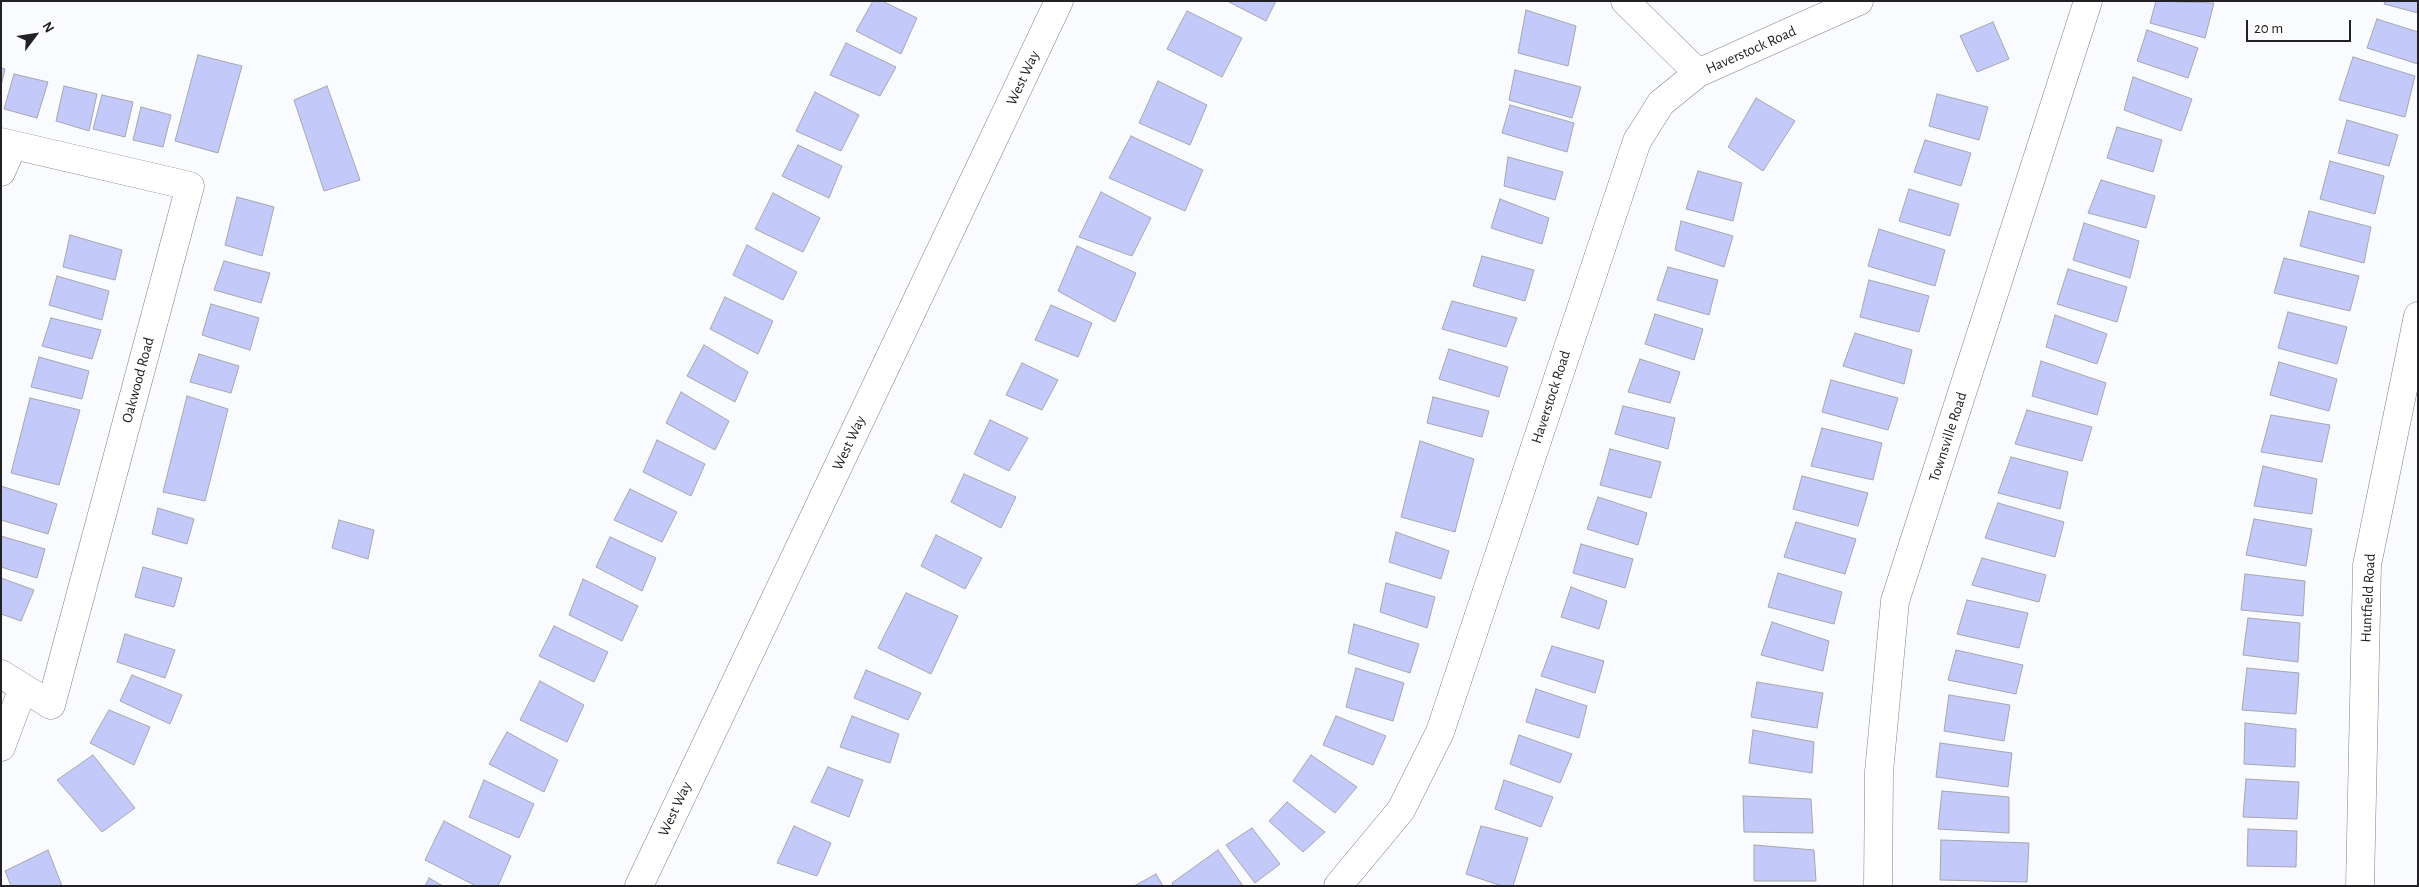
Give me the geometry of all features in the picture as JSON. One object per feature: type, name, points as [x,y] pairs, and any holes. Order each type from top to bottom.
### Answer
[{"type":"street","name":"West Way","points":[[639,886],[1059,1]]},
{"type":"street","points":[[1625,1],[1698,73]]},
{"type":"street","name":"Haverstock Road","points":[[1338,886],[1402,810],[1440,732],[1637,141],[1661,102],[1698,73],[1859,1]]},
{"type":"street","name":"Townsville Road","points":[[1878,886],[1879,772],[1895,601],[2088,1]]},
{"type":"street","points":[[1,172],[7,144]]},
{"type":"street","name":"Oakwood Road","points":[[7,144],[190,186],[51,705],[12,681]]},
{"type":"street","name":"Huntfield Road","points":[[2360,886],[2367,565],[2418,316]]},
{"type":"street","points":[[1,747],[12,681]]},
{"type":"building","points":[[873,1],[882,1],[917,18],[901,54],[856,31]]},
{"type":"building","points":[[1227,1],[1276,1],[1266,21]]},
{"type":"building","points":[[2156,1],[2214,3],[2205,38],[2150,23]]},
{"type":"building","points":[[2385,1],[2418,1],[2418,13],[2384,4]]},
{"type":"building","points":[[1526,10],[1576,26],[1568,66],[1518,53]]},
{"type":"building","points":[[1187,11],[1242,38],[1222,77],[1167,49]]},
{"type":"building","points":[[2377,19],[2418,32],[2418,64],[2367,48]]},
{"type":"building","points":[[1993,22],[2009,59],[1977,72],[1960,36]]},
{"type":"building","points":[[2147,30],[2198,48],[2188,78],[2137,61]]},
{"type":"building","points":[[846,43],[896,67],[880,96],[830,75]]},
{"type":"building","points":[[198,55],[242,66],[218,153],[175,141]]},
{"type":"building","points":[[2353,57],[2415,76],[2405,117],[2339,100]]},
{"type":"building","points":[[1,68],[5,69],[1,86]]},
{"type":"building","points":[[1515,70],[1581,87],[1572,118],[1509,100]]},
{"type":"building","points":[[14,74],[48,82],[37,118],[4,109]]},
{"type":"building","points":[[2133,77],[2192,99],[2181,131],[2124,110]]},
{"type":"building","points":[[1158,81],[1207,105],[1190,145],[1139,123]]},
{"type":"building","points":[[64,86],[97,94],[89,131],[56,121]]},
{"type":"building","points":[[327,86],[360,180],[324,191],[294,100]]},
{"type":"building","points":[[815,92],[859,115],[841,151],[796,131]]},
{"type":"building","points":[[1937,94],[1988,107],[1979,140],[1929,126]]},
{"type":"building","points":[[102,95],[133,102],[125,137],[93,129]]},
{"type":"building","points":[[1756,98],[1795,121],[1763,171],[1728,147]]},
{"type":"building","points":[[1510,105],[1574,123],[1567,152],[1502,133]]},
{"type":"building","points":[[141,107],[171,115],[163,147],[133,140]]},
{"type":"building","points":[[2347,120],[2398,135],[2389,166],[2338,153]]},
{"type":"building","points":[[2117,127],[2162,140],[2153,172],[2107,158]]},
{"type":"building","points":[[1131,136],[1203,170],[1185,211],[1109,178]]},
{"type":"building","points":[[1925,140],[1971,153],[1961,186],[1914,172]]},
{"type":"building","points":[[798,145],[842,166],[829,198],[782,176]]},
{"type":"building","points":[[1508,157],[1563,172],[1555,200],[1504,186]]},
{"type":"building","points":[[2330,161],[2384,176],[2375,214],[2320,199]]},
{"type":"building","points":[[1698,171],[1742,183],[1733,221],[1686,209]]},
{"type":"building","points":[[2101,180],[2155,196],[2146,228],[2088,213]]},
{"type":"building","points":[[1909,189],[1959,204],[1950,236],[1899,221]]},
{"type":"building","points":[[1101,192],[1151,218],[1132,256],[1079,237]]},
{"type":"building","points":[[773,193],[820,218],[803,252],[755,229]]},
{"type":"building","points":[[237,197],[274,207],[262,256],[225,245]]},
{"type":"building","points":[[1500,199],[1549,218],[1542,244],[1491,228]]},
{"type":"building","points":[[2309,211],[2371,227],[2364,263],[2300,246]]},
{"type":"building","points":[[1681,221],[1733,236],[1724,267],[1675,250]]},
{"type":"building","points":[[2084,223],[2139,241],[2130,278],[2073,260]]},
{"type":"building","points":[[1879,229],[1945,250],[1935,286],[1868,266]]},
{"type":"building","points":[[70,235],[122,250],[115,280],[63,267]]},
{"type":"building","points":[[747,245],[797,272],[783,300],[733,275]]},
{"type":"building","points":[[1077,246],[1136,273],[1115,322],[1058,291]]},
{"type":"building","points":[[1482,256],[1534,270],[1525,301],[1473,286]]},
{"type":"building","points":[[2284,258],[2359,276],[2350,311],[2274,293]]},
{"type":"building","points":[[224,261],[270,273],[261,303],[214,290]]},
{"type":"building","points":[[1668,267],[1718,280],[1709,315],[1657,300]]},
{"type":"building","points":[[2068,269],[2127,287],[2117,322],[2057,304]]},
{"type":"building","points":[[57,276],[109,291],[102,320],[49,305]]},
{"type":"building","points":[[1869,280],[1929,296],[1919,332],[1860,317]]},
{"type":"building","points":[[725,297],[773,321],[758,354],[710,329]]},
{"type":"building","points":[[1452,301],[1517,318],[1506,347],[1442,329]]},
{"type":"building","points":[[211,304],[259,318],[250,350],[202,335]]},
{"type":"building","points":[[1051,305],[1092,323],[1078,357],[1035,340]]},
{"type":"building","points":[[2288,312],[2347,327],[2337,364],[2278,348]]},
{"type":"building","points":[[1655,314],[1703,329],[1694,360],[1645,344]]},
{"type":"building","points":[[2055,315],[2107,334],[2097,364],[2046,347]]},
{"type":"building","points":[[51,318],[101,330],[92,359],[42,346]]},
{"type":"building","points":[[1855,333],[1912,350],[1904,384],[1843,366]]},
{"type":"building","points":[[704,345],[748,372],[735,402],[687,376]]},
{"type":"building","points":[[1449,349],[1508,367],[1499,397],[1439,379]]},
{"type":"building","points":[[199,354],[239,366],[231,393],[190,382]]},
{"type":"building","points":[[39,357],[89,371],[82,399],[31,387]]},
{"type":"building","points":[[1640,359],[1680,372],[1670,403],[1628,392]]},
{"type":"building","points":[[2041,361],[2106,383],[2097,415],[2032,396]]},
{"type":"building","points":[[2279,362],[2337,379],[2329,411],[2270,395]]},
{"type":"building","points":[[1022,363],[1058,380],[1042,410],[1006,395]]},
{"type":"building","points":[[1831,380],[1898,398],[1888,430],[1822,412]]},
{"type":"building","points":[[681,392],[729,421],[715,450],[666,423]]},
{"type":"building","points":[[187,396],[228,409],[205,501],[163,492]]},
{"type":"building","points":[[1433,397],[1489,411],[1482,437],[1427,423]]},
{"type":"building","points":[[30,398],[80,410],[59,485],[11,473]]},
{"type":"building","points":[[1623,406],[1675,418],[1668,449],[1615,434]]},
{"type":"building","points":[[2027,410],[2092,427],[2082,461],[2015,444]]},
{"type":"building","points":[[2271,415],[2330,425],[2322,462],[2261,452]]},
{"type":"building","points":[[990,420],[1028,438],[1009,471],[974,454]]},
{"type":"building","points":[[1822,428],[1882,443],[1873,480],[1811,466]]},
{"type":"building","points":[[657,440],[705,464],[691,496],[643,472]]},
{"type":"building","points":[[1420,441],[1474,459],[1455,532],[1401,517]]},
{"type":"building","points":[[1610,449],[1661,462],[1651,498],[1600,485]]},
{"type":"building","points":[[2011,457],[2068,472],[2060,509],[1998,493]]},
{"type":"building","points":[[2263,466],[2317,479],[2312,514],[2254,506]]},
{"type":"building","points":[[964,474],[1016,497],[1001,528],[951,502]]},
{"type":"building","points":[[1802,476],[1868,493],[1858,526],[1793,509]]},
{"type":"building","points":[[1,486],[57,504],[48,534],[1,520]]},
{"type":"building","points":[[630,489],[677,512],[662,542],[614,520]]},
{"type":"building","points":[[1598,497],[1647,513],[1638,545],[1587,529]]},
{"type":"building","points":[[1998,503],[2064,522],[2055,557],[1985,538]]},
{"type":"building","points":[[158,508],[194,519],[187,544],[152,534]]},
{"type":"building","points":[[2254,519],[2312,529],[2306,566],[2246,555]]},
{"type":"building","points":[[339,520],[374,530],[368,559],[332,548]]},
{"type":"building","points":[[1796,522],[1856,539],[1845,574],[1784,557]]},
{"type":"building","points":[[1396,532],[1449,551],[1441,579],[1389,562]]},
{"type":"building","points":[[936,535],[982,558],[965,589],[921,566]]},
{"type":"building","points":[[1,536],[45,549],[37,578],[1,567]]},
{"type":"building","points":[[610,537],[656,558],[642,591],[596,567]]},
{"type":"building","points":[[1581,544],[1633,559],[1625,588],[1573,573]]},
{"type":"building","points":[[1982,558],[2046,575],[2039,602],[1972,585]]},
{"type":"building","points":[[143,567],[182,578],[174,607],[135,597]]},
{"type":"building","points":[[1778,573],[1842,592],[1834,624],[1768,607]]},
{"type":"building","points":[[2245,574],[2305,581],[2303,616],[2241,610]]},
{"type":"building","points":[[1,578],[34,590],[21,621],[1,614]]},
{"type":"building","points":[[583,579],[638,606],[622,641],[569,615]]},
{"type":"building","points":[[1386,583],[1435,597],[1427,628],[1380,612]]},
{"type":"building","points":[[1571,587],[1607,601],[1599,629],[1561,617]]},
{"type":"building","points":[[906,593],[958,616],[931,674],[878,648]]},
{"type":"building","points":[[1967,600],[2028,613],[2019,648],[1957,634]]},
{"type":"building","points":[[2248,618],[2300,623],[2298,662],[2243,655]]},
{"type":"building","points":[[1772,622],[1829,641],[1823,671],[1761,655]]},
{"type":"building","points":[[1354,624],[1419,644],[1410,673],[1348,653]]},
{"type":"building","points":[[554,626],[608,652],[594,682],[539,656]]},
{"type":"building","points":[[125,634],[175,650],[165,678],[117,662]]},
{"type":"building","points":[[1552,646],[1604,661],[1595,693],[1541,676]]},
{"type":"building","points":[[1956,650],[2023,665],[2016,694],[1948,680]]},
{"type":"building","points":[[1356,668],[1404,683],[1393,721],[1346,707]]},
{"type":"building","points":[[2247,668],[2299,673],[2296,714],[2242,710]]},
{"type":"building","points":[[866,670],[921,693],[908,720],[854,698]]},
{"type":"building","points":[[132,675],[182,695],[170,724],[120,701]]},
{"type":"building","points":[[540,681],[584,705],[567,742],[520,720]]},
{"type":"building","points":[[1757,682],[1823,693],[1817,728],[1751,717]]},
{"type":"building","points":[[1536,689],[1587,706],[1579,738],[1526,722]]},
{"type":"building","points":[[1949,695],[2010,705],[2004,741],[1944,731]]},
{"type":"building","points":[[109,710],[150,727],[134,765],[90,743]]},
{"type":"building","points":[[852,716],[899,734],[890,763],[840,747]]},
{"type":"building","points":[[1336,716],[1386,736],[1373,765],[1323,745]]},
{"type":"building","points":[[2245,723],[2296,729],[2295,767],[2244,764]]},
{"type":"building","points":[[1753,730],[1814,742],[1812,773],[1749,763]]},
{"type":"building","points":[[507,732],[558,760],[544,792],[489,764]]},
{"type":"building","points":[[1519,735],[1572,754],[1560,783],[1510,764]]},
{"type":"building","points":[[1940,743],[2012,753],[2008,787],[1936,777]]},
{"type":"building","points":[[93,755],[135,808],[102,832],[57,780]]},
{"type":"building","points":[[1311,755],[1357,787],[1335,813],[1293,781]]},
{"type":"building","points":[[828,767],[863,780],[849,817],[811,802]]},
{"type":"building","points":[[2246,779],[2299,782],[2297,819],[2243,817]]},
{"type":"building","points":[[484,780],[534,804],[519,838],[469,817]]},
{"type":"building","points":[[1504,780],[1553,797],[1541,827],[1495,809]]},
{"type":"building","points":[[1942,791],[2009,797],[2009,833],[1938,829]]},
{"type":"building","points":[[1743,796],[1811,799],[1813,833],[1744,832]]},
{"type":"building","points":[[1287,802],[1325,832],[1303,852],[1269,821]]},
{"type":"building","points":[[444,821],[511,856],[498,886],[476,886],[425,860]]},
{"type":"building","points":[[794,826],[831,843],[817,876],[777,863]]},
{"type":"building","points":[[1481,826],[1528,838],[1513,886],[1502,886],[1466,874]]},
{"type":"building","points":[[1252,828],[1280,864],[1255,883],[1226,845]]},
{"type":"building","points":[[2248,829],[2297,831],[2296,867],[2247,866]]},
{"type":"building","points":[[1941,840],[2029,843],[2027,882],[1940,880]]},
{"type":"building","points":[[1754,845],[1814,850],[1816,881],[1754,881]]},
{"type":"building","points":[[48,850],[62,886],[11,886],[5,871]]},
{"type":"building","points":[[1218,850],[1243,886],[1173,886],[1172,883]]},
{"type":"building","points":[[1156,874],[1163,886],[1134,886]]},
{"type":"building","points":[[429,878],[443,886],[425,886]]}]
